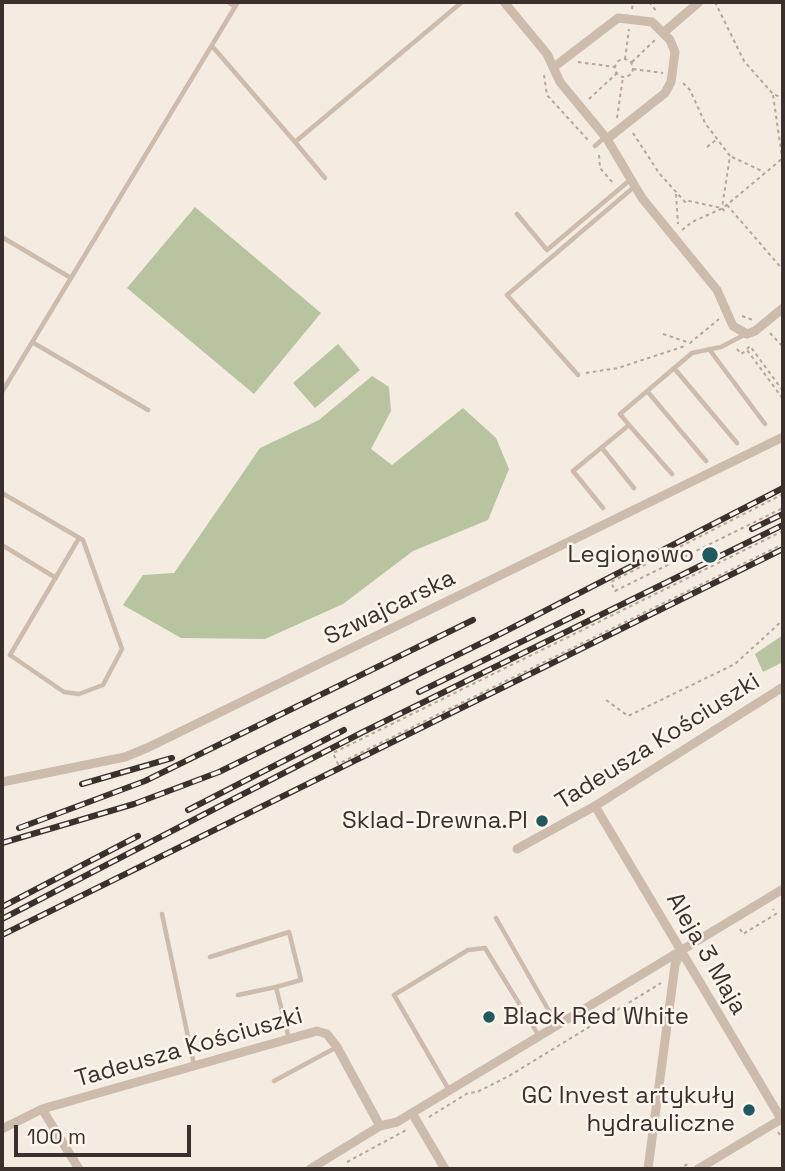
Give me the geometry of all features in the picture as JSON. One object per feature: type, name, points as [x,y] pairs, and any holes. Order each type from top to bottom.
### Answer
[{"type":"street","points":[[504,2],[547,54],[560,82],[606,138],[633,183],[717,290],[727,318],[739,331],[747,334],[755,331],[783,308]]},
{"type":"street","points":[[663,33],[699,2]]},
{"type":"street","points":[[554,67],[618,18],[652,22],[663,33],[674,52],[674,75],[664,93],[606,138]]},
{"type":"street","name":"Szwajcarska","points":[[2,782],[125,757],[146,748],[783,437]]},
{"type":"street","name":"Tadeusza Kościuszki","points":[[517,849],[595,806],[783,687]]},
{"type":"street","name":"Aleja 3 Maja","points":[[595,806],[680,953],[783,1120]]},
{"type":"street","points":[[310,1169],[380,1126],[397,1122],[783,889]]},
{"type":"street","points":[[648,1169],[675,965],[680,953]]},
{"type":"street","name":"Tadeusza Kościuszki","points":[[2,1129],[43,1109],[317,1031],[327,1034],[337,1047],[380,1126]]},
{"type":"street","points":[[43,1109],[79,1169]]},
{"type":"street","points":[[412,1113],[445,1169]]},
{"type":"street","points":[[694,1166],[783,1120]]},
{"type":"lane","points":[[2,392],[237,4],[228,2]]},
{"type":"lane","points":[[295,142],[462,2]]},
{"type":"lane","points":[[211,46],[326,178]]},
{"type":"lane","points":[[595,146],[606,138]]},
{"type":"lane","points":[[517,214],[547,250],[633,183]]},
{"type":"lane","points":[[578,375],[507,295],[633,183]]},
{"type":"lane","points":[[3,240],[71,278]]},
{"type":"lane","points":[[672,474],[620,414],[692,353],[726,345],[747,334]]},
{"type":"lane","points":[[32,342],[148,410]]},
{"type":"lane","points":[[709,349],[765,424]]},
{"type":"lane","points":[[674,368],[737,443]]},
{"type":"lane","points":[[647,391],[706,461]]},
{"type":"lane","points":[[603,508],[573,471],[629,425]]},
{"type":"lane","points":[[602,449],[634,488]]},
{"type":"lane","points":[[2,493],[83,540],[122,649],[103,685],[86,693],[64,692],[10,655],[79,538]]},
{"type":"lane","points":[[2,545],[56,578]]},
{"type":"lane","points":[[162,914],[194,1066]]},
{"type":"lane","points":[[496,918],[557,1026]]},
{"type":"lane","points":[[210,957],[289,932],[301,980],[238,995]]},
{"type":"lane","points":[[449,1090],[394,995],[468,950],[485,948],[539,1037]]},
{"type":"lane","points":[[276,987],[289,1039]]},
{"type":"lane","points":[[274,1082],[337,1047]]},
{"type":"path","points":[[649,2],[659,14]]},
{"type":"path","points":[[715,2],[744,61],[773,94],[783,98]]},
{"type":"path","points":[[631,62],[663,33]]},
{"type":"path","points":[[564,57],[567,60],[615,67]]},
{"type":"path","points":[[615,67],[622,59],[631,62]]},
{"type":"path","points":[[631,62],[633,69]]},
{"type":"path","points":[[615,67],[617,74],[623,77]]},
{"type":"path","points":[[615,133],[623,77],[633,69],[674,75],[690,90],[705,123],[730,156],[765,173]]},
{"type":"path","points":[[581,106],[617,74]]},
{"type":"path","points":[[762,93],[767,88]]},
{"type":"path","points":[[773,94],[783,164]]},
{"type":"path","points":[[547,95],[595,146],[600,168],[615,185]]},
{"type":"path","points":[[627,124],[685,203],[689,201],[723,208]]},
{"type":"path","points":[[707,147],[717,139]]},
{"type":"path","points":[[725,212],[723,208],[730,156]]},
{"type":"path","points":[[676,193],[679,233],[692,222],[723,208],[782,160]]},
{"type":"path","points":[[727,205],[783,270]]},
{"type":"path","points":[[586,373],[618,368],[690,343],[727,318],[745,316],[754,320]]},
{"type":"path","points":[[766,332],[772,333],[783,347]]},
{"type":"path","points":[[663,334],[690,343]]},
{"type":"path","points":[[737,349],[741,354],[750,346],[783,391]]},
{"type":"path","points":[[747,350],[783,400]]},
{"type":"path","points":[[783,494],[611,582],[615,591],[783,508]]},
{"type":"path","points":[[783,531],[333,753],[338,764],[783,544]]},
{"type":"path","points":[[606,700],[628,716],[735,664],[783,620]]},
{"type":"path","points":[[738,926],[743,934],[776,914],[771,906],[777,902]]},
{"type":"path","points":[[657,980],[668,984]]},
{"type":"path","points":[[427,1122],[430,1116],[468,1093],[477,1092],[509,1076],[661,983]]},
{"type":"path","points":[[347,1162],[407,1129],[413,1131]]},
{"type":"path","points":[[678,1169],[694,1166]]},
{"type":"green space","points":[[195,207],[321,313],[254,394],[127,288]]},
{"type":"green space","points":[[338,344],[360,370],[315,408],[293,383]]},
{"type":"green space","points":[[372,376],[389,387],[391,411],[371,449],[392,465],[463,408],[496,438],[509,469],[488,520],[413,551],[343,604],[265,639],[181,638],[123,605],[143,575],[174,573],[260,448],[319,420]]},
{"type":"green space","points":[[783,635],[783,662],[763,672],[755,654]]},
{"type":"railway","points":[[2,843],[134,804],[219,772],[502,633],[783,488]]},
{"type":"railway","points":[[752,529],[783,514]]},
{"type":"railway","points":[[2,919],[363,732],[783,525]]},
{"type":"railway","points":[[2,935],[783,549]]},
{"type":"railway","points":[[419,692],[582,612]]},
{"type":"railway","points":[[19,828],[145,781],[473,620]]},
{"type":"railway","points":[[188,810],[344,730]]},
{"type":"railway","points":[[82,784],[172,758]]},
{"type":"railway","points":[[2,907],[138,836]]},
{"type":"place","name":"Legionowo","points":[[710,555]]},
{"type":"place","name":"Sklad-Drewna.Pl","points":[[542,821]]},
{"type":"place","name":"Black Red White","points":[[489,1017]]},
{"type":"place","name":"GC Invest artykuły hydrauliczne","points":[[749,1110]]}]
